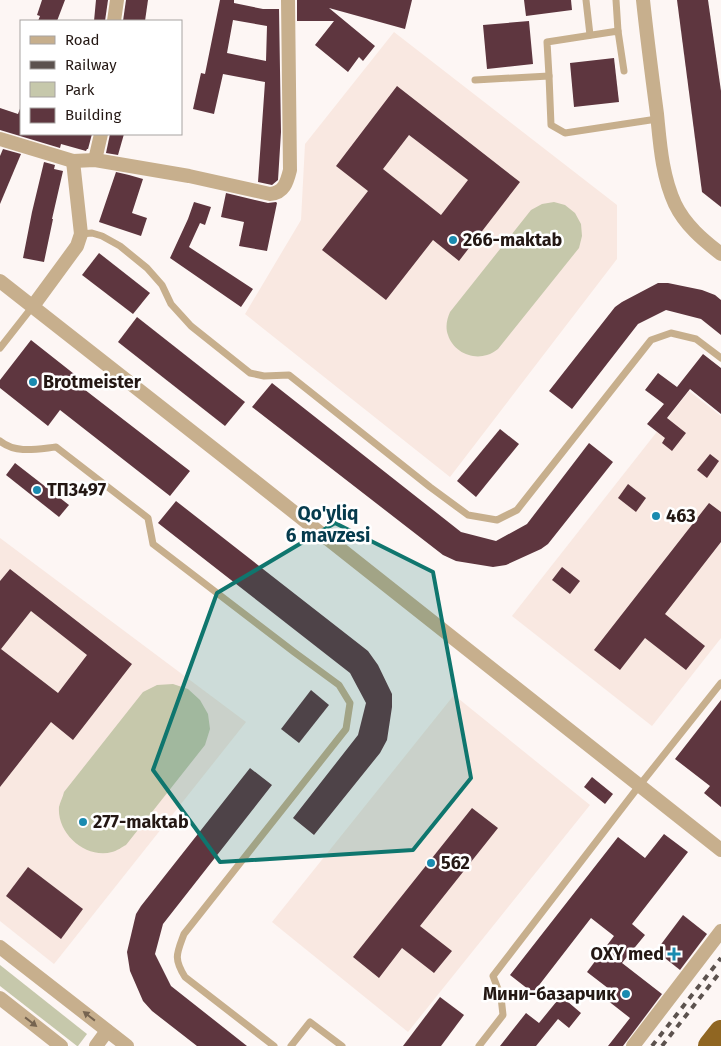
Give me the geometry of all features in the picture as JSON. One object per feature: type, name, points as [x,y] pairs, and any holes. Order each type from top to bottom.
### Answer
[{"type":"highway","points":[[710,1046],[721,1032]]},
{"type":"street","points":[[114,20],[117,0]]},
{"type":"street","points":[[0,140],[74,161],[95,160],[189,176],[275,194],[285,187],[290,170],[288,0]]},
{"type":"street","points":[[643,0],[662,158],[667,182],[675,204],[685,220],[697,234],[721,254]]},
{"type":"street","points":[[95,160],[101,135]]},
{"type":"street","points":[[33,306],[77,246],[81,234],[74,161]]},
{"type":"street","points":[[0,281],[721,850]]},
{"type":"street","points":[[632,1046],[721,931]]},
{"type":"street","points":[[0,947],[127,1046]]},
{"type":"street","points":[[0,998],[61,1046]]},
{"type":"street","points":[[96,1046],[107,1031]]},
{"type":"lane","points":[[586,0],[590,35]]},
{"type":"lane","points":[[616,0],[624,71]]},
{"type":"lane","points":[[618,31],[547,42],[550,124],[565,133],[657,119]]},
{"type":"lane","points":[[475,80],[548,76]]},
{"type":"lane","points":[[81,234],[102,236],[120,246],[147,268],[162,284],[171,304],[190,326],[250,373],[264,376],[289,375],[468,515],[497,520],[517,510],[651,340],[671,333],[696,338],[721,358]]},
{"type":"lane","points":[[0,348],[33,306]]},
{"type":"lane","points":[[0,441],[4,445],[23,450],[56,447],[148,518],[153,544],[339,685],[350,703],[346,729],[184,934],[176,955],[179,968],[185,978],[274,1046]]},
{"type":"lane","points":[[479,1046],[503,1014],[501,997],[493,976],[721,682]]},
{"type":"lane","points":[[290,1046],[310,1022],[342,1046]]},
{"type":"highlighted area","points":[[335,523],[433,572],[471,778],[413,850],[220,862],[153,770],[217,593]]},
{"type":"shaded area","name":"266-maktab","points":[[394,32],[617,205],[617,259],[450,477],[245,314],[301,220],[305,144]]},
{"type":"shaded area","name":"463","points":[[689,391],[721,416],[721,638],[652,726],[512,616]]},
{"type":"shaded area","name":"277-maktab","points":[[0,538],[246,722],[54,964],[0,921]]},
{"type":"shaded area","name":"562","points":[[454,695],[590,805],[408,1032],[272,922]]},
{"type":"green space","points":[[554,202],[565,205],[575,213],[581,224],[582,236],[579,248],[498,349],[490,354],[481,356],[469,355],[458,350],[450,341],[448,335],[447,323],[450,312],[531,210],[542,204]]},
{"type":"green space","points":[[173,684],[188,689],[200,700],[208,714],[210,729],[205,745],[126,845],[114,851],[102,853],[92,852],[83,848],[68,835],[63,826],[59,807],[64,792],[143,692],[157,685]]},
{"type":"green space","points":[[0,965],[87,1034],[78,1046],[0,986]]},
{"type":"building","points":[[42,0],[65,0],[57,20],[38,20],[40,16],[37,15]]},
{"type":"building","points":[[96,0],[108,0],[105,20],[94,20]]},
{"type":"building","points":[[126,0],[148,0],[145,20],[123,20]]},
{"type":"building","points":[[220,0],[234,0],[234,3],[263,9],[279,9],[281,132],[278,180],[272,185],[258,182],[265,82],[223,74],[214,114],[193,109],[201,73],[205,74]],"holes":[[[233,20],[267,26],[266,61],[227,53]]]},
{"type":"building","points":[[297,0],[412,0],[405,29],[329,8],[375,46],[363,61],[359,57],[348,72],[315,45],[334,21],[297,21]]},
{"type":"building","points":[[524,0],[571,0],[572,10],[526,16]]},
{"type":"building","points":[[677,0],[708,0],[721,91],[721,207],[702,192]]},
{"type":"building","points":[[529,21],[533,64],[487,69],[483,25]]},
{"type":"building","points":[[614,58],[619,102],[574,107],[570,63]]},
{"type":"building","points":[[397,86],[520,182],[459,261],[433,240],[386,300],[322,250],[368,191],[336,166]],"holes":[[[409,135],[468,180],[441,215],[383,169]]]},
{"type":"building","points":[[0,108],[18,114],[20,109],[20,135],[92,135],[88,149],[86,151],[61,144],[60,148],[0,130]]},
{"type":"building","points":[[110,135],[124,135],[118,155],[106,153]]},
{"type":"building","points":[[3,149],[21,154],[0,204],[0,156]]},
{"type":"building","points":[[44,162],[55,165],[54,169],[63,171],[44,262],[23,258]]},
{"type":"building","points":[[116,172],[143,179],[132,213],[147,218],[141,236],[99,222]]},
{"type":"building","points":[[226,193],[268,203],[277,203],[267,251],[239,246],[244,222],[221,217]]},
{"type":"building","points":[[194,202],[211,207],[205,225],[200,223],[189,247],[253,289],[241,307],[170,258]]},
{"type":"building","points":[[99,253],[150,293],[133,314],[82,275]]},
{"type":"building","points":[[658,283],[668,283],[702,290],[715,295],[721,300],[721,335],[701,319],[666,310],[638,324],[572,409],[549,391],[615,307]]},
{"type":"building","points":[[137,317],[245,402],[225,426],[118,342]]},
{"type":"building","points":[[31,340],[83,381],[80,386],[190,471],[170,496],[60,410],[48,426],[0,388],[0,380]]},
{"type":"building","points":[[703,354],[721,368],[721,414],[690,389],[667,418],[686,433],[672,451],[662,443],[665,438],[647,424],[664,404],[645,390],[658,373],[677,387]]},
{"type":"building","points":[[272,383],[461,532],[496,541],[527,524],[589,443],[613,462],[548,544],[541,549],[506,565],[493,567],[456,561],[443,555],[252,407]]},
{"type":"building","points":[[500,429],[519,444],[476,497],[457,481]]},
{"type":"building","points":[[710,454],[719,461],[707,478],[697,470]]},
{"type":"building","name":"ТП3497","points":[[15,463],[69,505],[59,517],[6,475]]},
{"type":"building","points":[[628,484],[646,498],[636,512],[618,498]]},
{"type":"building","points":[[176,501],[368,651],[378,665],[392,694],[387,740],[380,753],[314,835],[293,818],[358,735],[366,703],[350,673],[158,523]]},
{"type":"building","points":[[709,503],[721,512],[721,542],[665,614],[705,646],[686,670],[645,638],[620,670],[594,650]]},
{"type":"building","points":[[562,567],[580,581],[570,594],[552,580]]},
{"type":"building","points":[[10,569],[132,664],[73,740],[51,722],[0,787],[0,581]],"holes":[[[31,611],[87,655],[58,693],[1,649]]]},
{"type":"building","points":[[311,690],[329,705],[299,743],[281,729]]},
{"type":"building","points":[[721,700],[721,807],[704,793],[710,786],[675,759]]},
{"type":"building","points":[[250,768],[272,785],[163,924],[155,954],[171,986],[247,1046],[197,1046],[152,1011],[143,1001],[130,971],[127,952],[136,914],[141,906]]},
{"type":"building","points":[[592,777],[613,794],[605,804],[584,787]]},
{"type":"building","points":[[472,808],[498,828],[420,926],[452,951],[434,973],[402,948],[379,978],[353,957]]},
{"type":"building","points":[[664,834],[688,852],[632,924],[645,935],[622,963],[662,994],[623,1046],[608,1046],[630,1018],[607,1000],[613,992],[587,972],[614,936],[591,918],[533,993],[510,975],[618,837],[645,858]]},
{"type":"building","points":[[28,867],[83,909],[61,939],[6,896]]},
{"type":"building","points":[[683,915],[707,934],[680,970],[656,951]]},
{"type":"building","points":[[561,996],[581,1013],[569,1028],[558,1019],[536,1046],[500,1046],[526,1013],[539,1023]]},
{"type":"building","points":[[440,997],[464,1015],[441,1046],[403,1046]]},
{"type":"railway","points":[[652,1046],[721,958]]},
{"type":"railway","points":[[662,1046],[721,971]]},
{"type":"place","name":"266-maktab","points":[[453,240]]},
{"type":"place","name":"Brotmeister","points":[[33,382]]},
{"type":"place","name":"ТП3497","points":[[37,490]]},
{"type":"place","name":"463","points":[[656,516]]},
{"type":"place","name":"277-maktab","points":[[83,822]]},
{"type":"place","name":"562","points":[[431,863]]},
{"type":"place","name":"OXY med","points":[[674,954]]},
{"type":"place","name":"Мини-базарчик","points":[[626,994]]},
{"type":"district","name":"Qo'yliq 6 mavzesi","points":[[328,524]]}]
